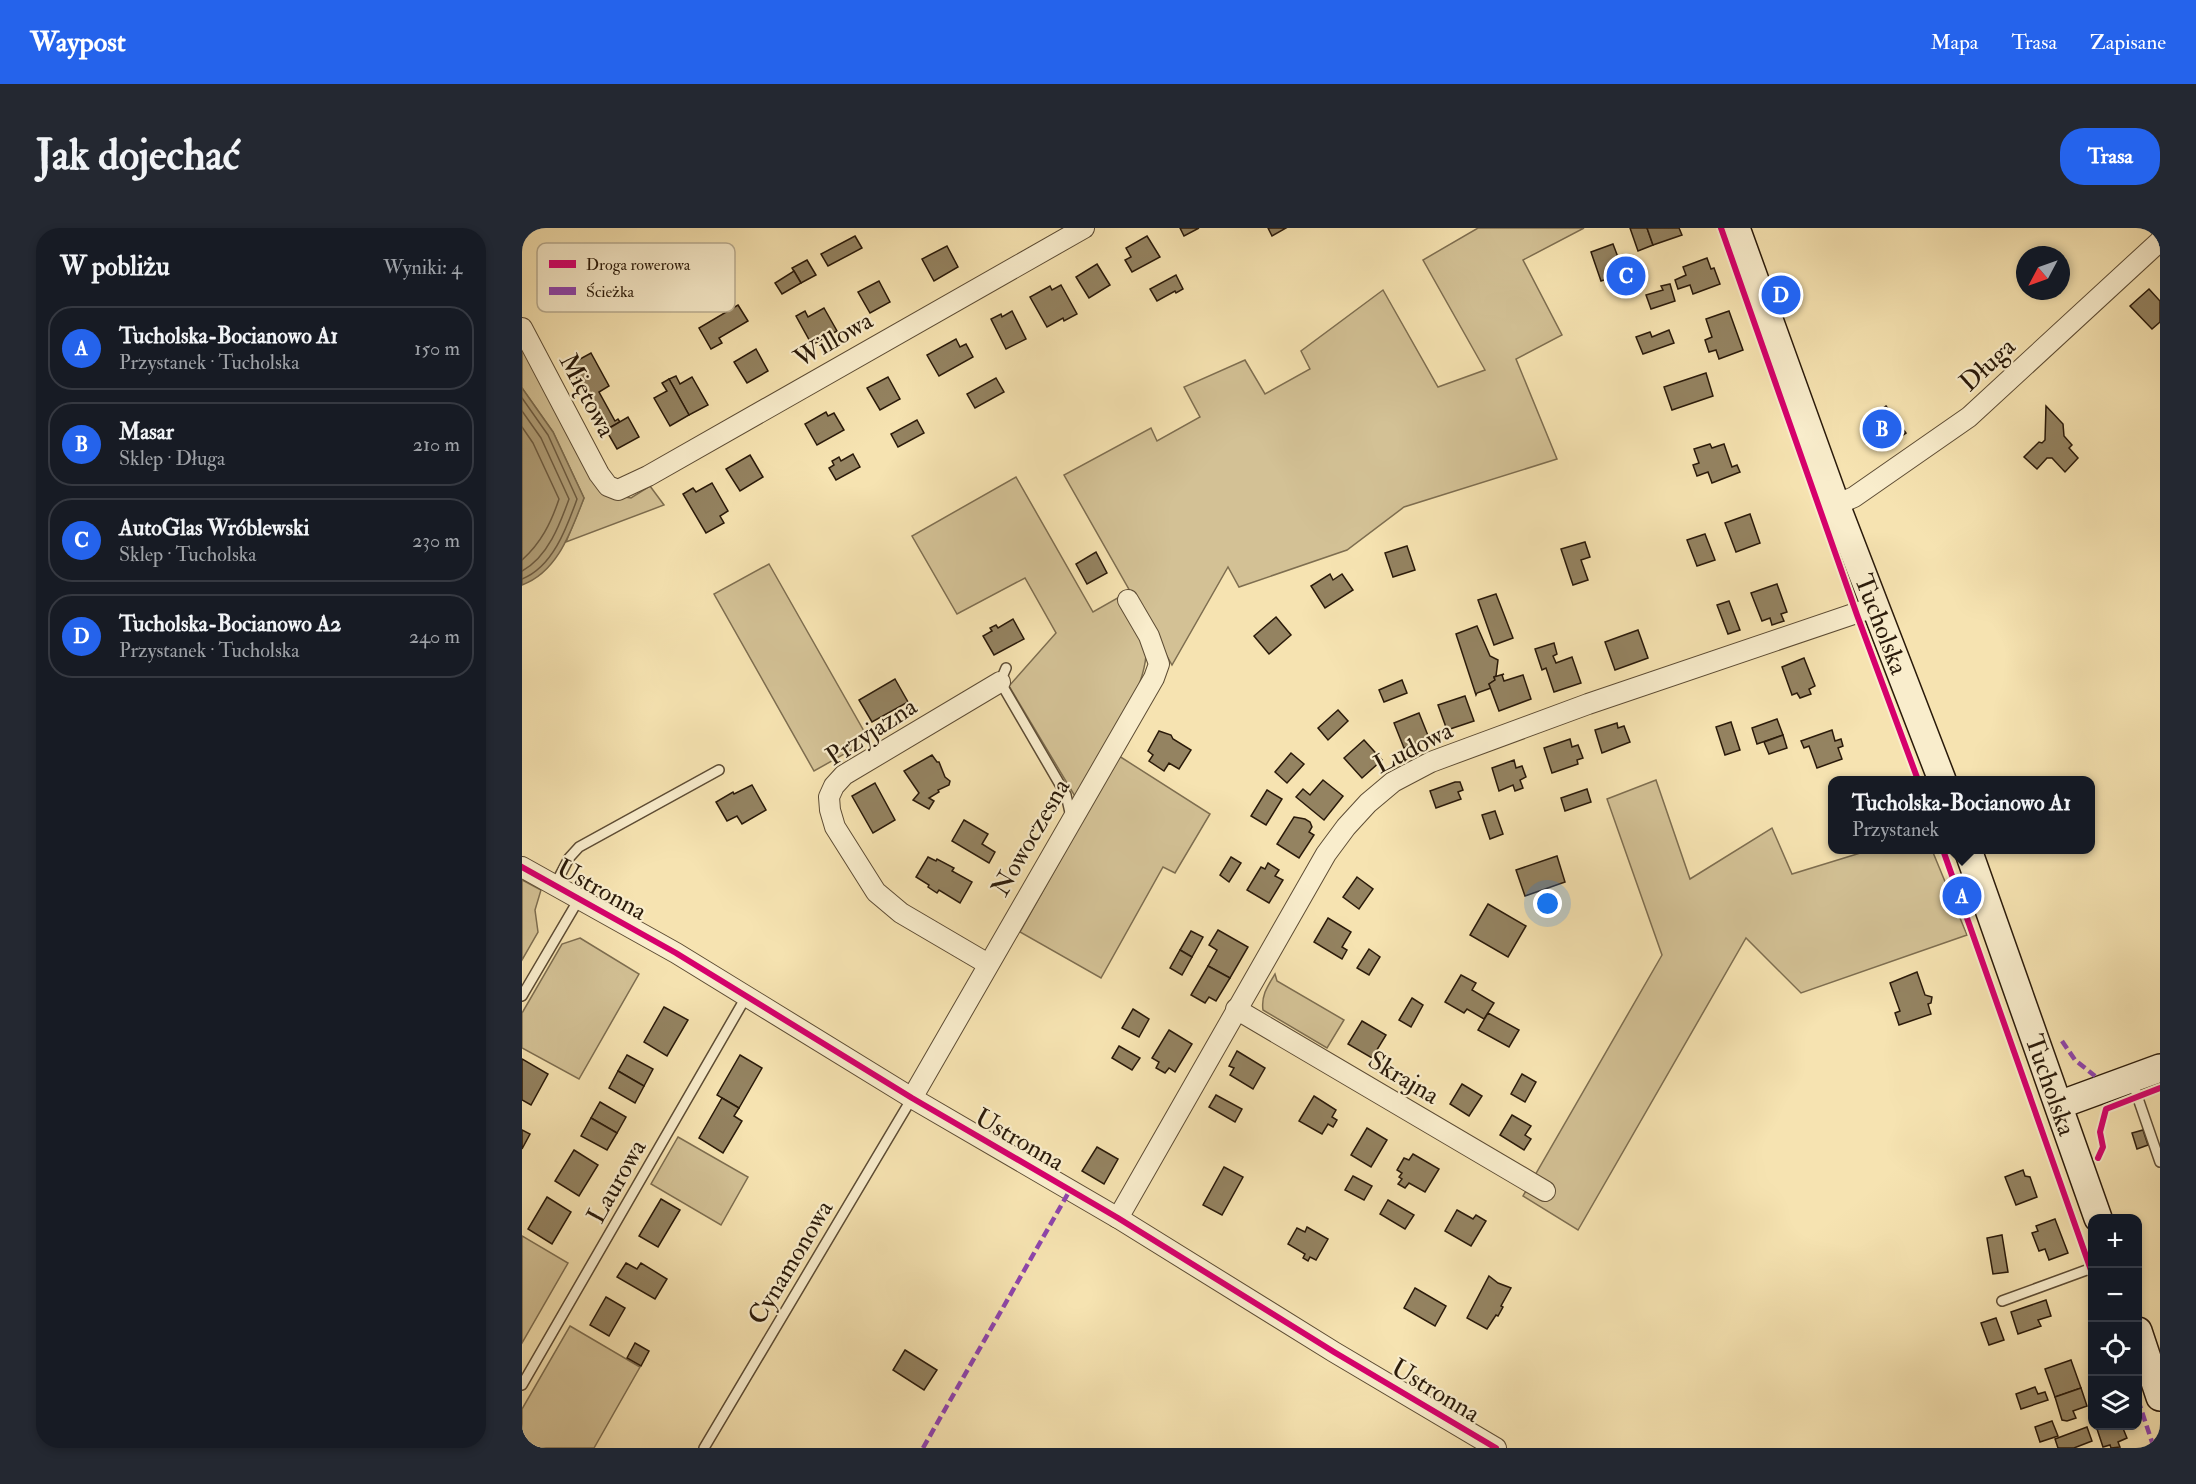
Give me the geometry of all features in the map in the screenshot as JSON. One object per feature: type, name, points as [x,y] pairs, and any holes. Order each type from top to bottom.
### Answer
[{"type":"main road","name":"Tucholska","points":[[1736,228],[1874,607],[1940,776]]},
{"type":"main road","name":"Tucholska","points":[[1970,854],[2097,1214]]},
{"type":"main road","points":[[2059,1105],[2160,1068]]},
{"type":"main road","points":[[2142,1343],[2160,1397]]},
{"type":"street","name":"Willowa","points":[[608,486],[618,490],[630,486],[1084,228]]},
{"type":"street","name":"Długa","points":[[1836,505],[1850,499],[1969,417],[2160,241]]},
{"type":"street","name":"Miętowa","points":[[522,328],[599,474],[608,486]]},
{"type":"street","name":"Nowoczesna","points":[[912,1098],[1154,678],[1159,664],[1149,636],[1128,600]]},
{"type":"street","name":"Ludowa","points":[[1118,1218],[1326,854],[1368,803],[1394,782],[1431,762],[1577,708],[1874,607]]},
{"type":"street","name":"Przyjazna","points":[[988,964],[901,913],[876,892],[836,827],[830,810],[829,797],[834,786],[844,775],[1003,675]]},
{"type":"street","name":"Ustronna","points":[[522,867],[676,953],[912,1098],[1118,1218],[1334,1352],[1496,1448]]},
{"type":"street","name":"Skrajna","points":[[1236,1009],[1545,1191]]},
{"type":"lane","points":[[1003,675],[1066,795],[1072,819]]},
{"type":"lane","points":[[555,885],[568,858],[579,846],[718,770]]},
{"type":"lane","points":[[522,996],[579,899]]},
{"type":"lane","name":"Laurowa","points":[[522,1385],[746,997]]},
{"type":"lane","points":[[2131,1079],[2160,1162]]},
{"type":"lane","name":"Cynamonowa","points":[[704,1448],[912,1098]]},
{"type":"lane","points":[[2002,1301],[2088,1269]]},
{"type":"shaded area","points":[[1478,228],[1584,228],[1523,260],[1562,335],[1516,359],[1557,459],[1404,507],[1347,550],[1239,587],[1228,567],[1172,665],[1064,475],[1151,428],[1157,441],[1200,417],[1184,387],[1245,360],[1265,394],[1310,369],[1301,351],[1383,290],[1438,387],[1485,370],[1423,260]]},
{"type":"shaded area","points":[[522,338],[612,495],[631,498],[650,486],[664,505],[566,542],[584,498],[553,432],[522,388]]},
{"type":"shaded area","points":[[1016,477],[1093,612],[1121,596],[1146,645],[1145,663],[1131,703],[1121,724],[1076,798],[1009,686],[1056,633],[1025,578],[957,614],[912,536]]},
{"type":"shaded area","points":[[769,564],[869,740],[814,771],[714,594]]},
{"type":"shaded area","points":[[1119,756],[1210,814],[1175,873],[1163,867],[1101,978],[1020,932]]},
{"type":"shaded area","points":[[1656,780],[1690,879],[1772,828],[1792,874],[1857,854],[1934,854],[1967,935],[1801,993],[1746,938],[1578,1230],[1523,1196],[1662,955],[1607,799]]},
{"type":"shaded area","points":[[522,880],[541,890],[535,910],[538,932],[522,960]]},
{"type":"shaded area","points":[[580,938],[639,974],[579,1079],[522,1048],[522,1013],[562,944]]},
{"type":"shaded area","points":[[1275,974],[1277,981],[1344,1020],[1327,1048],[1263,1010],[1267,987]]},
{"type":"shaded area","points":[[678,1137],[748,1177],[721,1225],[651,1184]]},
{"type":"shaded area","points":[[522,1236],[568,1263],[522,1343]]},
{"type":"shaded area","points":[[570,1326],[640,1367],[594,1448],[522,1448],[522,1409]]},
{"type":"water","points":[[522,388],[553,432],[584,498],[562,549],[545,571],[522,585]]},
{"type":"building","points":[[1180,228],[1199,228],[1184,236]]},
{"type":"building","points":[[1268,228],[1286,228],[1272,236]]},
{"type":"building","points":[[1630,228],[1647,228],[1653,245],[1638,251]]},
{"type":"building","points":[[1647,228],[1679,228],[1682,235],[1653,245]]},
{"type":"building","points":[[855,236],[862,248],[828,266],[821,254]]},
{"type":"building","points":[[1147,236],[1160,257],[1132,272],[1125,260],[1131,257],[1126,248]]},
{"type":"building","points":[[1613,244],[1624,273],[1601,281],[1591,252]]},
{"type":"building","points":[[947,246],[958,267],[934,281],[922,259]]},
{"type":"building","points":[[1707,258],[1720,284],[1693,294],[1690,285],[1678,289],[1675,280],[1686,275],[1683,267]]},
{"type":"building","points":[[807,260],[816,275],[801,283],[792,268]]},
{"type":"building","points":[[1097,264],[1110,285],[1089,298],[1076,277]]},
{"type":"building","points":[[794,271],[801,283],[782,294],[775,283]]},
{"type":"building","points":[[1176,275],[1183,289],[1157,301],[1150,289]]},
{"type":"building","points":[[879,281],[890,302],[870,313],[858,292]]},
{"type":"building","points":[[1670,284],[1675,301],[1651,309],[1646,295],[1663,290],[1661,286]]},
{"type":"building","points":[[1061,285],[1077,314],[1064,321],[1063,318],[1047,327],[1030,297],[1050,286],[1052,290]]},
{"type":"building","points":[[2149,289],[2160,301],[2160,322],[2152,329],[2130,306]]},
{"type":"building","points":[[738,305],[748,321],[719,338],[722,343],[711,349],[699,328],[726,312],[735,312],[735,307]]},
{"type":"building","points":[[824,308],[837,331],[812,345],[796,316],[805,311],[808,317]]},
{"type":"building","points":[[1012,311],[1026,339],[1006,349],[991,319],[1001,314],[1002,317]]},
{"type":"building","points":[[1729,311],[1743,350],[1719,359],[1716,350],[1709,352],[1705,340],[1712,337],[1706,319]]},
{"type":"building","points":[[1669,330],[1674,343],[1643,354],[1636,337],[1650,332],[1652,337]]},
{"type":"building","points":[[956,339],[960,347],[966,344],[973,357],[939,376],[927,355]]},
{"type":"building","points":[[756,349],[768,371],[747,383],[734,362]]},
{"type":"building","points":[[591,353],[609,386],[599,392],[615,421],[618,419],[620,422],[607,429],[569,365]]},
{"type":"building","points":[[1706,373],[1713,396],[1672,410],[1664,387]]},
{"type":"building","points":[[676,376],[680,384],[692,377],[708,405],[689,415],[669,379]]},
{"type":"building","points":[[888,377],[900,399],[880,410],[867,388]]},
{"type":"building","points":[[996,378],[1004,392],[975,408],[967,394]]},
{"type":"building","points":[[669,379],[689,415],[670,426],[654,398],[667,391],[662,383]]},
{"type":"building","points":[[1886,406],[1906,433],[1888,446],[1868,419]]},
{"type":"building","points":[[2046,406],[2063,424],[2064,436],[2072,445],[2069,448],[2078,458],[2065,472],[2052,458],[2047,458],[2037,469],[2024,457],[2039,442],[2042,443],[2045,440]]},
{"type":"building","points":[[826,412],[828,416],[834,413],[844,430],[817,445],[805,424]]},
{"type":"building","points":[[628,417],[639,437],[617,449],[606,430]]},
{"type":"building","points":[[917,420],[924,433],[898,447],[891,434]]},
{"type":"building","points":[[1710,444],[1712,448],[1724,444],[1732,467],[1737,465],[1740,472],[1712,483],[1708,472],[1697,476],[1693,465],[1699,463],[1694,449]]},
{"type":"building","points":[[853,454],[860,467],[836,480],[829,468],[834,465],[832,461],[839,457],[841,461]]},
{"type":"building","points":[[750,455],[763,477],[740,491],[726,469]]},
{"type":"building","points":[[712,483],[728,511],[720,516],[724,523],[706,533],[683,494],[693,488],[696,492]]},
{"type":"building","points":[[1750,514],[1760,543],[1736,552],[1725,523]]},
{"type":"building","points":[[1705,534],[1715,560],[1697,566],[1687,540]]},
{"type":"building","points":[[1585,542],[1590,557],[1581,560],[1588,580],[1573,585],[1561,549]]},
{"type":"building","points":[[1407,546],[1415,570],[1393,577],[1385,553]]},
{"type":"building","points":[[1096,552],[1107,573],[1087,584],[1076,564]]},
{"type":"building","points":[[1330,574],[1333,580],[1342,574],[1353,590],[1325,608],[1311,586]]},
{"type":"building","points":[[1777,584],[1787,612],[1781,614],[1784,621],[1772,625],[1770,618],[1762,621],[1751,593]]},
{"type":"building","points":[[1496,594],[1513,638],[1494,645],[1478,600]]},
{"type":"building","points":[[1729,601],[1740,630],[1728,634],[1717,605]]},
{"type":"building","points":[[1276,617],[1291,635],[1269,654],[1254,636]]},
{"type":"building","points":[[1013,619],[1024,639],[994,655],[983,636],[992,631],[990,628],[996,625],[998,628]]},
{"type":"building","points":[[1477,626],[1490,656],[1498,660],[1495,680],[1489,684],[1491,688],[1476,695],[1456,634]]},
{"type":"building","points":[[1638,630],[1648,658],[1615,670],[1605,642]]},
{"type":"building","points":[[1554,643],[1557,654],[1553,656],[1556,663],[1572,657],[1581,683],[1554,692],[1546,668],[1542,670],[1535,649]]},
{"type":"building","points":[[1804,658],[1815,686],[1809,689],[1811,694],[1800,698],[1797,693],[1792,695],[1782,667]]},
{"type":"building","points":[[1504,674],[1502,675],[1504,681],[1523,675],[1531,699],[1499,711],[1489,684],[1495,680],[1494,677]]},
{"type":"building","points":[[895,679],[908,702],[872,722],[859,700]]},
{"type":"building","points":[[1402,680],[1407,693],[1384,702],[1379,690]]},
{"type":"building","points":[[1465,696],[1474,721],[1447,730],[1438,705]]},
{"type":"building","points":[[1338,710],[1348,721],[1328,740],[1318,728]]},
{"type":"building","points":[[1419,713],[1429,738],[1404,748],[1394,723]]},
{"type":"building","points":[[1777,719],[1783,735],[1757,744],[1752,728]]},
{"type":"building","points":[[1731,722],[1740,750],[1725,755],[1716,727]]},
{"type":"building","points":[[1617,723],[1618,728],[1624,726],[1630,742],[1602,753],[1595,730]]},
{"type":"building","points":[[1832,730],[1835,741],[1841,739],[1843,746],[1838,748],[1842,759],[1817,768],[1809,746],[1804,748],[1801,741]]},
{"type":"building","points":[[1159,731],[1171,735],[1173,739],[1191,750],[1179,769],[1169,763],[1164,771],[1149,761],[1153,755],[1148,751]]},
{"type":"building","points":[[1783,735],[1787,748],[1769,754],[1764,742]]},
{"type":"building","points":[[1570,739],[1572,747],[1578,745],[1583,758],[1577,760],[1578,764],[1552,773],[1544,748]]},
{"type":"building","points":[[1364,740],[1382,760],[1362,778],[1344,758]]},
{"type":"building","points":[[1291,753],[1304,764],[1287,783],[1275,772]]},
{"type":"building","points":[[932,755],[939,762],[945,777],[950,781],[949,785],[938,790],[939,792],[929,798],[934,801],[929,809],[913,800],[919,793],[904,771]]},
{"type":"building","points":[[1514,760],[1516,768],[1522,766],[1526,777],[1520,780],[1523,788],[1515,791],[1513,785],[1499,791],[1492,768]]},
{"type":"building","points":[[1323,780],[1343,796],[1324,820],[1296,797],[1303,789],[1310,795]]},
{"type":"building","points":[[1460,782],[1463,790],[1458,792],[1461,799],[1436,808],[1430,791]]},
{"type":"building","points":[[875,783],[895,820],[873,833],[852,796]]},
{"type":"building","points":[[752,785],[766,810],[742,824],[737,816],[727,821],[716,802]]},
{"type":"building","points":[[1587,789],[1591,802],[1565,811],[1561,798]]},
{"type":"building","points":[[1267,790],[1282,799],[1266,825],[1251,816]]},
{"type":"building","points":[[1495,811],[1503,834],[1490,839],[1482,815]]},
{"type":"building","points":[[1294,817],[1310,822],[1312,827],[1309,832],[1314,835],[1299,858],[1277,844]]},
{"type":"building","points":[[964,820],[988,834],[982,844],[995,852],[989,863],[952,841]]},
{"type":"building","points":[[1557,856],[1565,882],[1525,896],[1516,870]]},
{"type":"building","points":[[928,857],[954,868],[952,871],[972,882],[960,903],[939,890],[937,893],[916,877]]},
{"type":"building","points":[[1231,857],[1241,863],[1229,882],[1220,875]]},
{"type":"building","points":[[1268,863],[1279,870],[1275,876],[1283,880],[1269,903],[1247,890],[1261,867],[1265,869]]},
{"type":"building","points":[[1357,877],[1373,889],[1359,909],[1343,897]]},
{"type":"building","points":[[1488,904],[1526,926],[1508,957],[1470,935]]},
{"type":"building","points":[[1328,918],[1351,932],[1342,947],[1347,950],[1342,959],[1314,942]]},
{"type":"building","points":[[1218,930],[1248,947],[1230,978],[1208,966],[1217,950],[1209,945]]},
{"type":"building","points":[[1191,931],[1203,937],[1192,957],[1180,950]]},
{"type":"building","points":[[1369,949],[1380,957],[1369,975],[1357,968]]},
{"type":"building","points":[[1180,950],[1192,957],[1182,975],[1170,968]]},
{"type":"building","points":[[1208,966],[1230,978],[1216,1001],[1209,997],[1205,1003],[1191,995]]},
{"type":"building","points":[[1917,972],[1925,995],[1932,997],[1931,1003],[1928,1004],[1931,1014],[1899,1025],[1895,1013],[1900,1011],[1890,983]]},
{"type":"building","points":[[1461,975],[1476,983],[1472,990],[1494,1003],[1484,1019],[1467,1009],[1464,1013],[1445,1002]]},
{"type":"building","points":[[1412,998],[1423,1005],[1411,1027],[1399,1020]]},
{"type":"building","points":[[664,1007],[688,1020],[667,1056],[644,1042]]},
{"type":"building","points":[[1133,1009],[1149,1019],[1139,1037],[1122,1028]]},
{"type":"building","points":[[1488,1013],[1519,1030],[1509,1047],[1478,1030]]},
{"type":"building","points":[[1362,1021],[1386,1035],[1372,1058],[1348,1044]]},
{"type":"building","points":[[1169,1030],[1192,1044],[1175,1072],[1169,1068],[1165,1073],[1156,1068],[1159,1062],[1152,1058]]},
{"type":"building","points":[[1119,1046],[1140,1058],[1132,1070],[1112,1058]]},
{"type":"building","points":[[1237,1051],[1265,1068],[1253,1089],[1230,1075],[1234,1068],[1229,1066]]},
{"type":"building","points":[[627,1055],[653,1069],[644,1086],[618,1071]]},
{"type":"building","points":[[740,1055],[762,1068],[739,1108],[717,1095]]},
{"type":"building","points":[[522,1059],[548,1074],[531,1105],[522,1100]]},
{"type":"building","points":[[618,1071],[644,1086],[635,1103],[609,1088]]},
{"type":"building","points":[[1522,1074],[1536,1082],[1525,1102],[1511,1094]]},
{"type":"building","points":[[1462,1084],[1482,1096],[1469,1116],[1450,1104]]},
{"type":"building","points":[[1216,1095],[1242,1109],[1235,1122],[1209,1107]]},
{"type":"building","points":[[1314,1096],[1336,1110],[1332,1117],[1337,1120],[1333,1127],[1328,1124],[1322,1134],[1299,1121]]},
{"type":"building","points":[[722,1098],[739,1108],[734,1116],[742,1121],[723,1153],[699,1138]]},
{"type":"building","points":[[600,1102],[626,1117],[617,1133],[591,1118]]},
{"type":"building","points":[[1512,1115],[1531,1126],[1525,1135],[1531,1139],[1524,1150],[1500,1135]]},
{"type":"building","points":[[591,1118],[617,1133],[607,1150],[581,1136]]},
{"type":"building","points":[[1367,1128],[1387,1140],[1371,1167],[1351,1155]]},
{"type":"building","points":[[522,1130],[530,1134],[522,1149]]},
{"type":"building","points":[[2143,1130],[2148,1145],[2137,1149],[2132,1133]]},
{"type":"building","points":[[1097,1147],[1118,1159],[1104,1184],[1082,1171]]},
{"type":"building","points":[[574,1150],[598,1165],[579,1196],[555,1181]]},
{"type":"building","points":[[1413,1154],[1439,1169],[1425,1192],[1409,1183],[1405,1188],[1398,1184],[1402,1179],[1399,1177],[1402,1173],[1397,1170],[1404,1158],[1409,1160]]},
{"type":"building","points":[[1224,1167],[1243,1177],[1222,1215],[1203,1205]]},
{"type":"building","points":[[2023,1170],[2025,1176],[2030,1177],[2037,1197],[2016,1205],[2005,1177]]},
{"type":"building","points":[[1353,1176],[1372,1186],[1364,1200],[1345,1190]]},
{"type":"building","points":[[547,1197],[571,1212],[552,1244],[528,1229]]},
{"type":"building","points":[[661,1199],[680,1210],[658,1247],[639,1236]]},
{"type":"building","points":[[1388,1200],[1414,1215],[1405,1229],[1380,1214]]},
{"type":"building","points":[[1457,1210],[1473,1219],[1476,1215],[1486,1221],[1471,1246],[1445,1231]]},
{"type":"building","points":[[2055,1219],[2068,1253],[2049,1260],[2045,1249],[2039,1251],[2032,1233],[2038,1231],[2036,1226]]},
{"type":"building","points":[[1307,1227],[1328,1239],[1316,1260],[1310,1257],[1308,1261],[1303,1258],[1305,1254],[1288,1244],[1297,1228],[1305,1232]]},
{"type":"building","points":[[2002,1235],[2008,1272],[1993,1274],[1987,1238]]},
{"type":"building","points":[[626,1263],[637,1269],[641,1263],[667,1279],[655,1299],[617,1277]]},
{"type":"building","points":[[1489,1276],[1498,1283],[1511,1288],[1498,1316],[1496,1315],[1487,1329],[1467,1318]]},
{"type":"building","points":[[1415,1288],[1446,1306],[1435,1326],[1404,1308]]},
{"type":"building","points":[[606,1297],[625,1308],[609,1336],[590,1325]]},
{"type":"building","points":[[2046,1300],[2051,1316],[2038,1320],[2041,1326],[2018,1334],[2011,1312]]},
{"type":"building","points":[[1996,1318],[2004,1340],[1989,1345],[1981,1323]]},
{"type":"building","points":[[635,1343],[649,1351],[641,1366],[627,1358]]},
{"type":"building","points":[[905,1350],[937,1370],[924,1390],[893,1370]]},
{"type":"building","points":[[2071,1360],[2081,1388],[2055,1397],[2045,1369]]},
{"type":"building","points":[[2035,1387],[2038,1394],[2045,1392],[2048,1400],[2021,1409],[2016,1394]]},
{"type":"building","points":[[2081,1388],[2087,1406],[2073,1411],[2076,1418],[2062,1420],[2055,1397]]},
{"type":"building","points":[[2052,1421],[2058,1436],[2040,1442],[2035,1427]]},
{"type":"building","points":[[2087,1427],[2092,1441],[2074,1448],[2058,1448],[2055,1439]]},
{"type":"building","points":[[2097,1430],[2124,1430],[2127,1438],[2118,1442],[2120,1447],[2111,1448],[2110,1445],[2103,1447]]},
{"type":"marked path","points":[[2062,1041],[2075,1060],[2095,1076]]},
{"type":"marked path","points":[[923,1448],[1070,1190]]},
{"type":"marked path","points":[[2142,1412],[2154,1448]]},
{"type":"cycle path","points":[[1721,228],[1857,615],[1917,776]]},
{"type":"cycle path","points":[[1944,854],[2090,1268]]},
{"type":"cycle path","points":[[522,867],[676,953],[912,1098],[1118,1218],[1334,1352],[1496,1448]]},
{"type":"cycle path","points":[[2098,1158],[2103,1147],[2100,1132],[2106,1109],[2160,1088]]},
{"type":"place","name":"AutoGlas Wróblewski","points":[[1626,276]]},
{"type":"place","name":"Tucholska-Bocianowo A2","points":[[1781,295]]},
{"type":"place","name":"Masar","points":[[1882,429]]},
{"type":"place","name":"Tucholska-Bocianowo A1","points":[[1962,896]]}]
